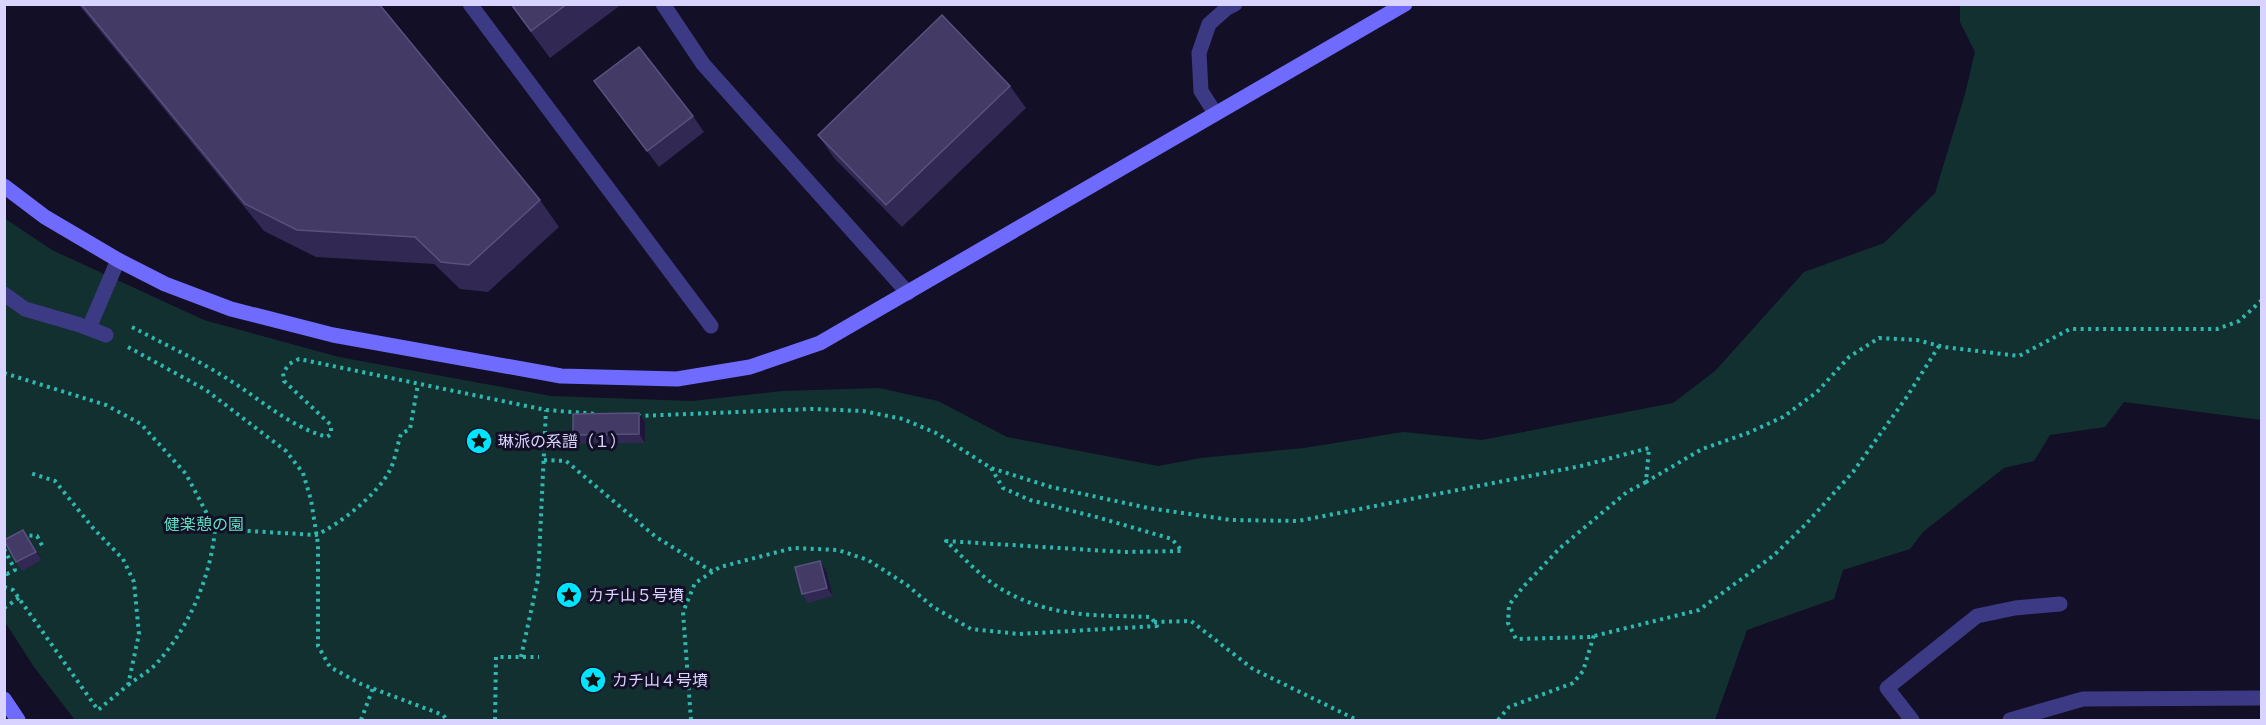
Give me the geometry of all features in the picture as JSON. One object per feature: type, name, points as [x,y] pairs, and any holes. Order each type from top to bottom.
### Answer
[{"type":"street","points":[[470,4],[711,326]]},
{"type":"street","points":[[663,4],[703,64],[908,293]]},
{"type":"street","points":[[1215,113],[1201,91],[1199,53],[1209,24],[1235,4]]},
{"type":"street","points":[[4,186],[45,217],[118,260],[165,284],[231,309],[333,335],[561,376],[677,380],[750,367],[820,343],[1405,4]]},
{"type":"street","points":[[89,328],[118,260]]},
{"type":"street","points":[[4,294],[25,309],[106,335]]},
{"type":"street","points":[[1912,720],[1887,688],[1977,616],[2015,608],[2060,604]]},
{"type":"street","points":[[2010,720],[2083,699],[2262,698]]},
{"type":"street","points":[[4,699],[18,720]]},
{"type":"path","points":[[1938,346],[1906,398],[1853,472],[1773,556],[1699,610],[1594,635],[1516,639],[1508,623],[1509,605],[1522,587],[1560,548],[1627,492],[1702,449],[1748,433],[1783,417],[1817,392],[1849,357],[1880,338],[1917,340],[1938,346],[2019,356],[2070,329],[2217,329],[2239,321],[2262,300]]},
{"type":"path","points":[[97,309],[221,374],[293,424],[327,437],[331,434],[331,425],[284,381],[283,373],[289,364],[298,359],[546,410],[601,414]]},
{"type":"path","points":[[106,335],[206,390],[286,451],[303,473],[312,500],[316,535],[318,646],[330,667],[447,720]]},
{"type":"path","points":[[4,373],[106,405],[141,424],[186,474],[215,530],[211,554],[192,611],[175,640],[153,666],[98,710],[13,590],[4,587]]},
{"type":"path","points":[[215,530],[316,535],[331,528],[377,488],[390,471],[400,434],[410,429],[418,384]]},
{"type":"path","points":[[634,416],[812,409],[863,411],[903,418],[936,433],[991,468],[1051,487],[1148,508],[1231,520],[1298,521],[1581,466],[1650,448],[1646,482]]},
{"type":"path","points":[[521,657],[538,579],[546,410]]},
{"type":"path","points":[[544,460],[566,461],[656,537],[713,572]]},
{"type":"path","points":[[691,720],[683,612],[695,583],[720,567],[793,548],[838,550],[868,560],[907,585],[933,607],[971,629],[1019,634],[1157,626],[1151,617],[1070,614],[1037,607],[996,586],[945,541],[1124,552],[1182,551],[1172,539],[1021,496],[1003,488],[991,468]]},
{"type":"path","points":[[30,473],[55,481],[93,528],[123,559],[134,582],[139,633],[128,685]]},
{"type":"path","points":[[20,535],[38,536],[44,549]]},
{"type":"path","points":[[4,549],[15,570],[7,574],[4,569]]},
{"type":"path","points":[[4,608],[19,598]]},
{"type":"path","points":[[1154,622],[1191,621],[1253,669],[1357,720]]},
{"type":"path","points":[[1498,720],[1509,707],[1573,683],[1583,671],[1594,635]]},
{"type":"path","points":[[495,720],[496,657],[539,657]]},
{"type":"path","points":[[361,720],[373,688]]},
{"type":"green space","name":"健楽憩の園","points":[[1960,5],[2261,5],[2261,420],[2124,402],[2105,427],[2050,435],[2034,461],[2004,468],[1923,532],[1910,549],[1843,570],[1834,599],[1747,630],[1715,720],[75,720],[34,667],[5,622],[4,218],[52,250],[204,320],[339,357],[551,396],[692,401],[782,391],[879,388],[938,401],[1007,437],[1158,466],[1201,458],[1304,448],[1403,432],[1482,440],[1673,403],[1715,371],[1804,272],[1884,243],[1935,193],[1965,94],[1975,52],[1960,22]]},
{"type":"building","points":[[81,4],[379,4],[540,200],[469,265],[441,262],[415,237],[297,230],[245,204]]},
{"type":"building","points":[[511,4],[567,4],[531,31]]},
{"type":"building","points":[[942,15],[1010,86],[886,205],[818,135]]},
{"type":"building","points":[[639,47],[693,116],[647,151],[594,81]]},
{"type":"building","points":[[639,413],[639,434],[573,435],[573,414]]},
{"type":"building","points":[[23,530],[36,552],[16,562],[4,540]]},
{"type":"building","points":[[820,561],[827,588],[802,594],[795,567]]},
{"type":"place","name":"琳派の系譜（１）","points":[[479,441]]},
{"type":"place","name":"カチ山５号墳","points":[[569,595]]},
{"type":"place","name":"カチ山４号墳","points":[[593,680]]}]
